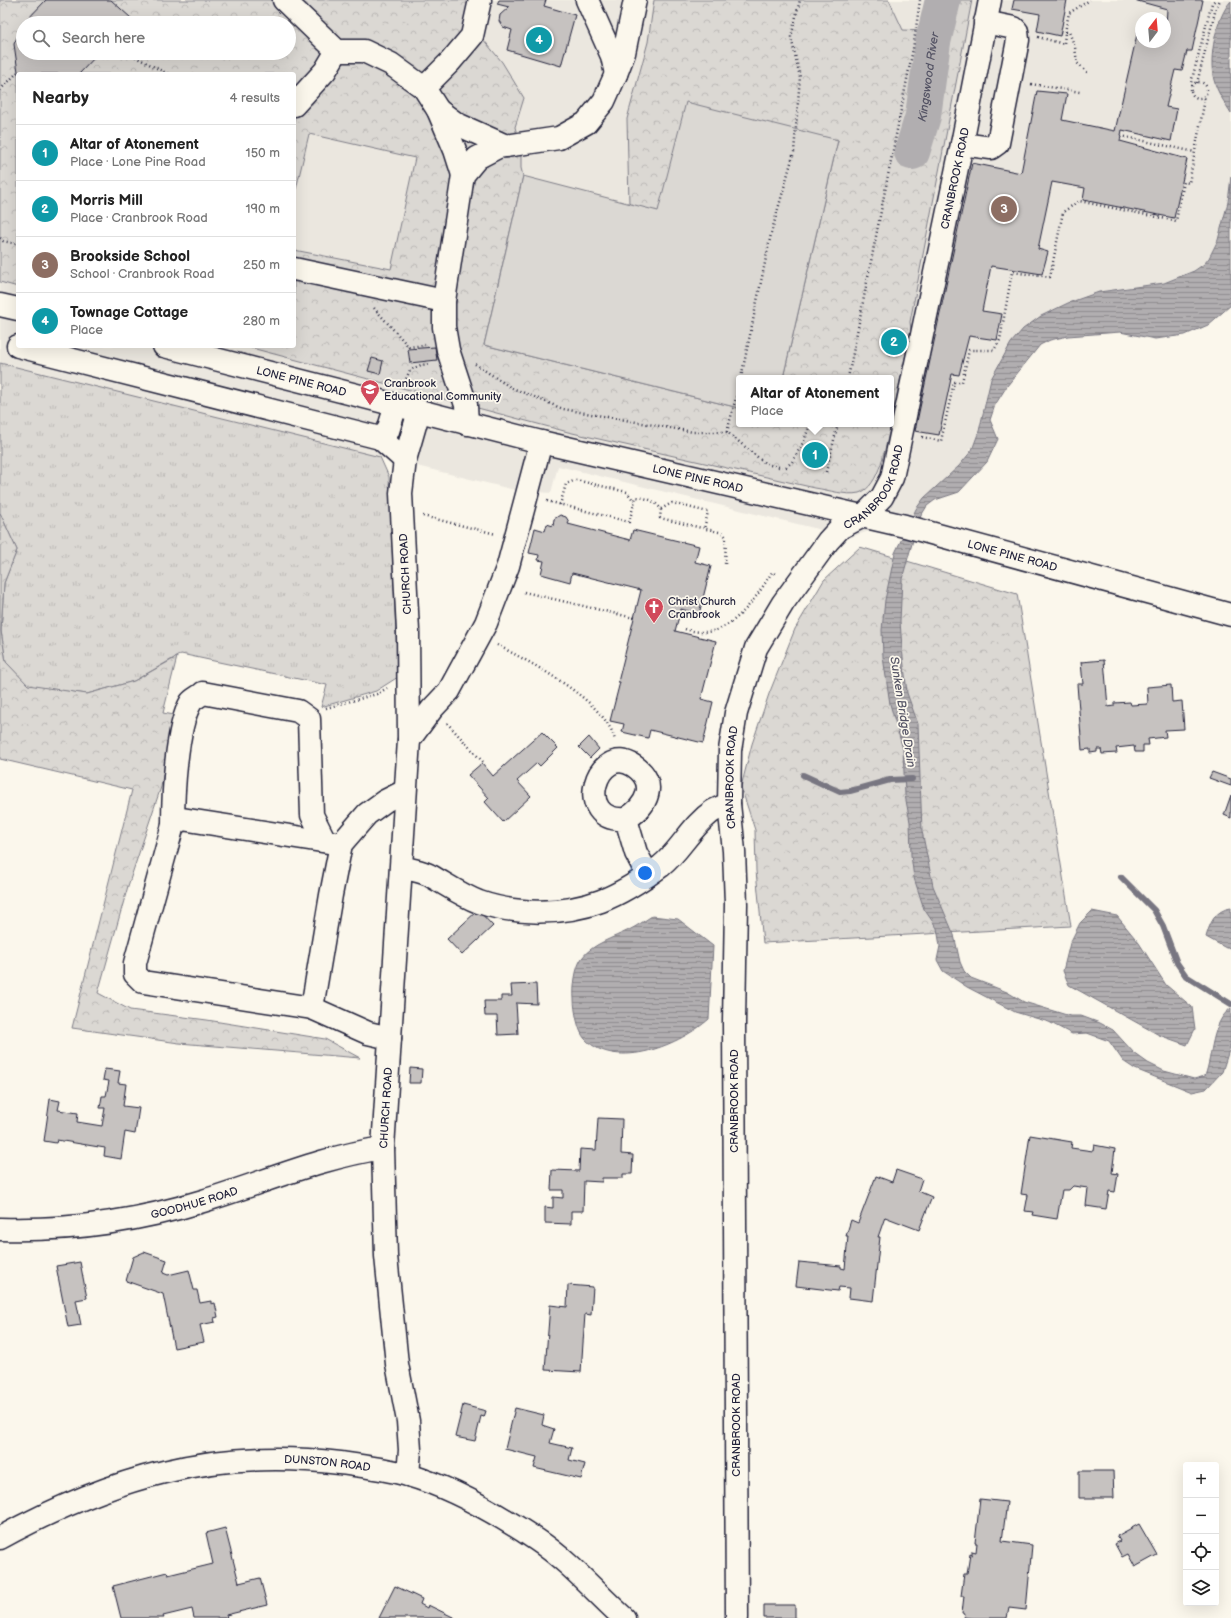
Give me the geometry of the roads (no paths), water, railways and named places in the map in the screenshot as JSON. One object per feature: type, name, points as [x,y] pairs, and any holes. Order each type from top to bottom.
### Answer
[{"type":"street","points":[[284,0],[337,51],[364,51],[391,64],[424,88],[438,110],[462,175],[444,301],[444,327],[441,357],[466,405],[468,424]]},
{"type":"street","points":[[424,88],[450,62],[472,36],[480,0]]},
{"type":"street","points":[[587,0],[612,56],[616,74]]},
{"type":"street","points":[[462,175],[477,158],[498,147],[559,138],[586,123],[604,101],[616,74],[624,53],[635,0]]},
{"type":"street","name":"CRANBROOK ROAD","points":[[737,1618],[734,1067],[736,904],[734,852],[729,804],[730,750],[736,714],[756,648],[783,602],[828,541],[840,528],[863,516],[882,497],[892,478],[962,144],[990,0]]},
{"type":"street","points":[[962,144],[992,148],[998,143],[1018,40],[1017,31],[1014,28],[985,22]]},
{"type":"street","points":[[296,103],[325,71],[337,51]]},
{"type":"street","points":[[438,110],[457,124],[506,146]]},
{"type":"street","points":[[296,269],[444,301]]},
{"type":"street","points":[[0,305],[16,309]]},
{"type":"street","points":[[0,341],[16,345]]},
{"type":"street","points":[[26,348],[380,438],[405,460]]},
{"type":"street","name":"LONE PINE ROAD","points":[[180,348],[235,355],[399,399],[419,411],[468,424],[906,526],[1231,615]]},
{"type":"street","points":[[380,438],[388,432],[399,399]]},
{"type":"street","name":"CHURCH ROAD","points":[[408,1475],[410,1450],[408,1420],[397,1364],[386,1256],[383,1148],[409,740],[408,631],[400,493],[405,460],[419,411]]},
{"type":"street","points":[[409,740],[432,709],[449,691],[486,623],[510,559],[541,442]]},
{"type":"street","points":[[312,1008],[331,895],[333,843],[312,815],[309,719],[298,711],[203,693],[191,701],[183,726],[173,788],[173,825],[135,963],[135,974],[143,982],[312,1008],[368,1034],[390,1038]]},
{"type":"street","points":[[619,762],[631,764],[640,770],[646,780],[648,792],[645,802],[637,812],[626,819],[610,818],[602,811],[596,803],[594,791],[596,782],[602,772],[610,764],[619,762]]},
{"type":"street","points":[[173,825],[182,819],[333,843],[385,801],[405,791]]},
{"type":"street","points":[[402,867],[429,875],[456,891],[479,902],[522,911],[554,910],[589,904],[624,890],[665,863],[712,811],[729,804]]},
{"type":"street","points":[[626,819],[636,853],[648,875]]},
{"type":"street","name":"GOODHUE ROAD","points":[[0,1230],[55,1228],[94,1224],[171,1210],[341,1156],[383,1148]]},
{"type":"street","name":"DUNSTON ROAD","points":[[0,1538],[38,1517],[99,1491],[132,1480],[195,1465],[237,1459],[271,1458],[311,1459],[358,1465],[408,1475],[451,1491],[538,1540],[577,1571],[624,1618]]},
{"type":"water","points":[[1231,1],[1231,113],[1215,84],[1212,71],[1212,61],[1217,27],[1221,17]]},
{"type":"water","name":"Sunken Bridge Drain","points":[[1231,177],[1231,305],[1208,325],[1185,335],[1155,339],[1120,332],[1068,336],[1050,340],[1040,345],[1007,386],[995,405],[990,420],[998,439],[987,462],[959,492],[935,500],[927,506],[919,519],[902,579],[900,621],[907,693],[918,724],[922,831],[933,886],[954,935],[960,962],[964,971],[971,978],[1007,992],[1024,1002],[1070,1016],[1081,1016],[1100,1023],[1113,1030],[1134,1053],[1148,1063],[1164,1071],[1194,1079],[1205,1076],[1216,1030],[1224,1014],[1231,1008],[1231,1044],[1222,1072],[1206,1089],[1192,1092],[1135,1069],[1123,1061],[1109,1041],[1087,1033],[1072,1034],[1049,1022],[1015,1012],[967,987],[943,971],[937,960],[940,946],[937,928],[924,909],[914,878],[911,855],[910,822],[905,795],[903,749],[890,704],[883,657],[882,630],[885,600],[895,553],[916,509],[924,498],[959,466],[972,450],[979,431],[991,379],[1011,343],[1023,329],[1041,316],[1068,303],[1099,292],[1164,283],[1194,271],[1204,264],[1209,258],[1218,240],[1228,202]]},
{"type":"water","points":[[1231,908],[1231,948],[1226,948],[1206,937],[1211,922],[1217,914],[1225,909]]},
{"type":"water","points":[[1092,911],[1117,916],[1139,943],[1166,985],[1192,1007],[1195,1029],[1187,1045],[1159,1035],[1069,985],[1063,971],[1070,943],[1080,923]]},
{"type":"water","points":[[652,916],[678,919],[713,946],[709,1019],[682,1037],[666,1045],[648,1051],[631,1054],[614,1053],[598,1049],[585,1039],[580,1031],[577,1020],[574,1003],[574,989],[575,978],[580,962],[586,953],[591,949]]},
{"type":"waterway","name":"Kingswood River","points":[[912,152],[923,116],[933,42],[943,0]]},
{"type":"waterway","points":[[803,775],[840,792],[850,791],[890,780],[912,779]]},
{"type":"waterway","points":[[1121,877],[1154,910],[1163,926],[1177,963],[1186,976],[1231,1004]]},
{"type":"place","name":"Townage Cottage","points":[[539,40]]},
{"type":"place","name":"Brookside School","points":[[1004,209]]},
{"type":"place","name":"Morris Mill","points":[[894,342]]},
{"type":"place","name":"Cranbrook Educational Community","points":[[370,406]]},
{"type":"place","name":"Altar of Atonement","points":[[815,455]]},
{"type":"place","name":"Christ Church Cranbrook","points":[[654,624]]}]
